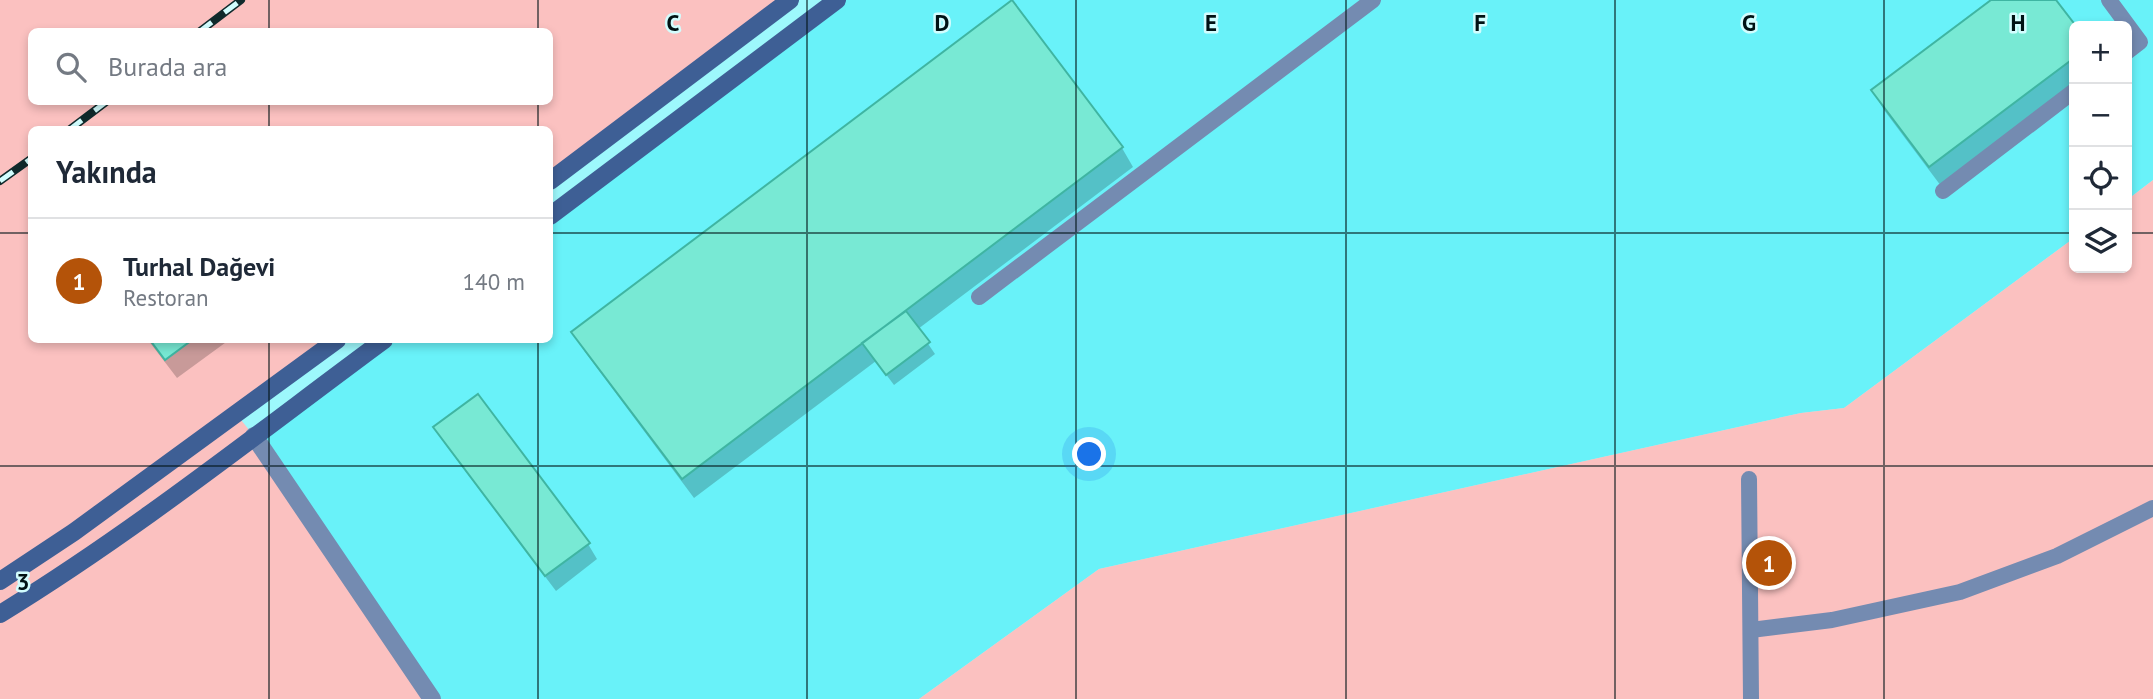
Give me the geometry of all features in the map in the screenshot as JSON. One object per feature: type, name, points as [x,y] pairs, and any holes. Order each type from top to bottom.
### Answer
[{"type":"street","points":[[553,179],[790,0]]},
{"type":"street","points":[[553,214],[837,0]]},
{"type":"street","points":[[0,581],[96,516],[333,343]]},
{"type":"street","points":[[0,614],[111,540],[380,343]]},
{"type":"street","points":[[254,436],[432,699]]},
{"type":"lane","points":[[979,297],[1373,0]]},
{"type":"lane","points":[[2109,0],[2124,21]]},
{"type":"lane","points":[[2132,31],[2140,42],[2132,48]]},
{"type":"lane","points":[[1943,191],[2069,96]]},
{"type":"lane","points":[[1749,479],[1751,699]]},
{"type":"lane","points":[[1751,630],[1832,620],[1960,592],[2057,556],[2153,508]]},
{"type":"shaded area","points":[[0,0],[790,0],[553,179],[553,126],[28,126],[28,343],[333,343],[237,415],[254,436],[432,699],[0,699]]},
{"type":"shaded area","points":[[837,0],[2153,0],[2153,180],[2132,196],[2132,21],[2069,21],[2069,242],[1844,408],[1801,413],[1099,569],[919,699],[432,699],[254,436],[380,343],[553,343],[553,214]]},
{"type":"shaded area","points":[[2153,180],[2153,699],[919,699],[1099,569],[1801,413],[1844,408],[2069,242],[2069,273],[2132,273],[2132,196]]},
{"type":"building","points":[[1012,0],[1123,147],[682,479],[571,332]]},
{"type":"building","points":[[1991,0],[2056,0],[2072,21],[2069,21],[2069,62],[1929,167],[1871,90]]},
{"type":"building","points":[[906,311],[930,342],[886,375],[862,343]]},
{"type":"building","points":[[152,343],[188,343],[165,360]]},
{"type":"building","points":[[478,394],[590,543],[545,576],[433,427]]},
{"type":"railway","points":[[204,28],[241,0]]},
{"type":"railway","points":[[74,126],[102,105]]},
{"type":"railway","points":[[0,181],[28,161]]},
{"type":"place","name":"Turhal Dağevi","points":[[1769,563]]}]
